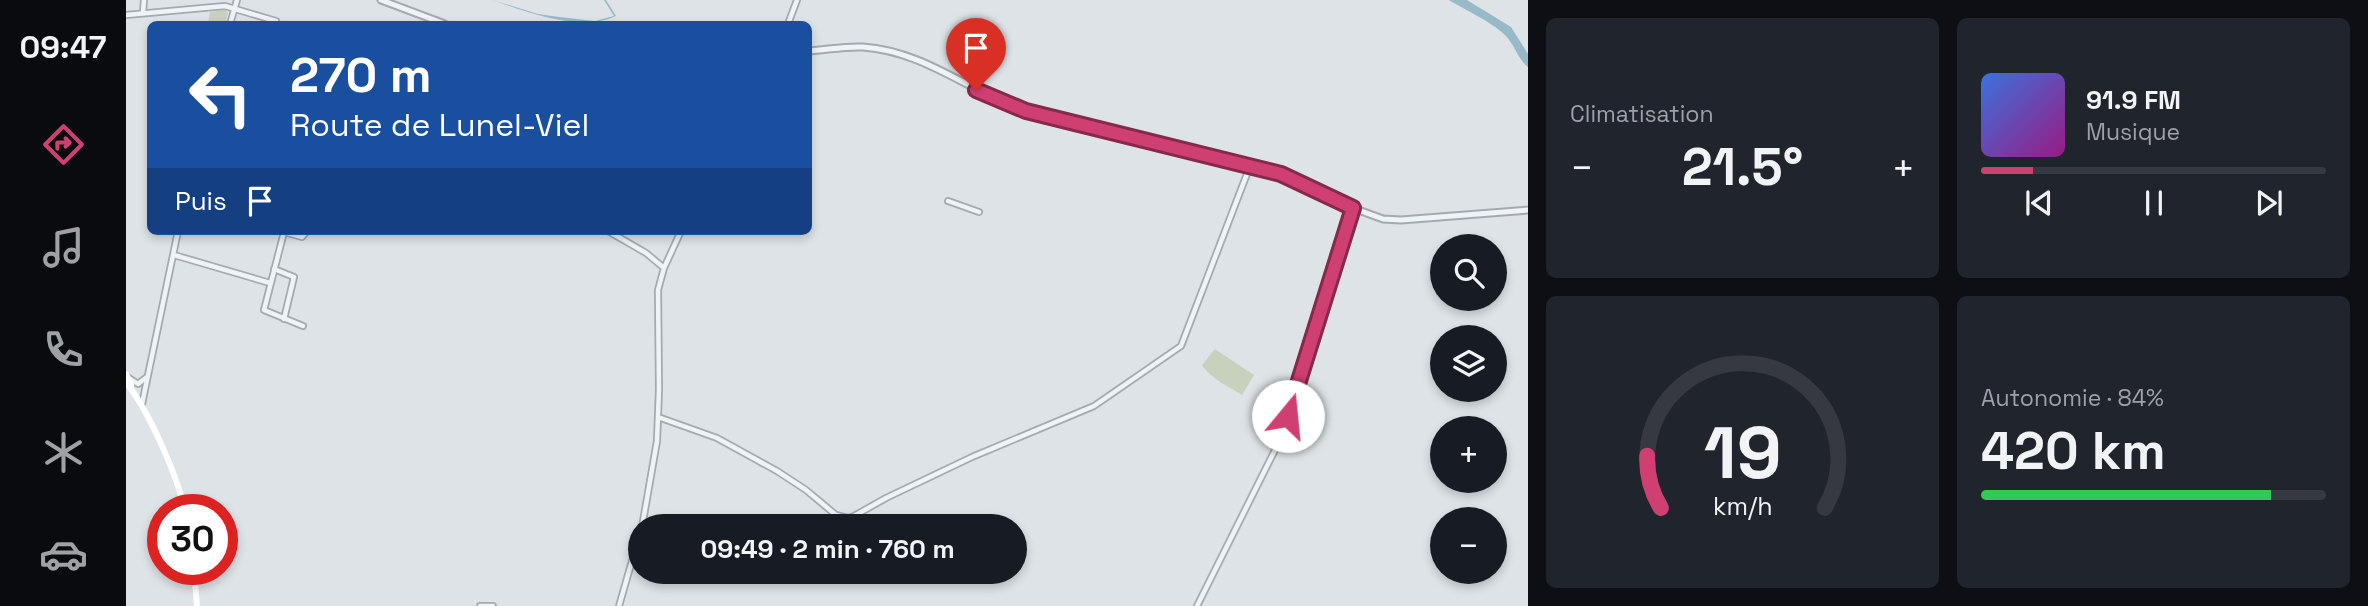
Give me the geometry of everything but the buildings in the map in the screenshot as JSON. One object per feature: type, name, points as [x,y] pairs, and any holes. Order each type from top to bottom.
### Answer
[{"type":"main road","points":[[126,377],[170,467],[180,494]]},
{"type":"main road","points":[[195,585],[197,606]]},
{"type":"street","points":[[143,12],[144,0]]},
{"type":"street","points":[[231,21],[237,0]]},
{"type":"street","points":[[381,0],[437,21]]},
{"type":"street","points":[[789,21],[797,0]]},
{"type":"street","points":[[126,15],[225,6],[273,21]]},
{"type":"street","points":[[812,51],[863,47],[890,51],[928,63],[988,96],[1015,107],[1281,174],[1383,219],[1401,220],[1528,210]]},
{"type":"street","points":[[658,417],[717,438],[777,471],[806,490],[836,515],[848,518],[855,516],[886,498],[972,457],[1094,406],[1181,346],[1250,166]]},
{"type":"street","points":[[948,201],[979,212]]},
{"type":"street","points":[[1197,606],[1281,438],[1353,208]]},
{"type":"street","points":[[142,407],[177,235]]},
{"type":"street","points":[[283,235],[264,310],[303,326]]},
{"type":"street","points":[[615,235],[646,253],[664,268]]},
{"type":"street","points":[[644,514],[657,441],[658,290],[664,268],[679,235]]},
{"type":"street","points":[[173,255],[270,283]]},
{"type":"street","points":[[274,269],[294,276],[284,319]]},
{"type":"street","points":[[126,377],[138,384],[148,376]]},
{"type":"street","points":[[619,606],[628,575]]},
{"type":"street","points":[[480,606],[493,606]]},
{"type":"green space","points":[[226,10],[226,21],[208,21],[210,12]]},
{"type":"green space","points":[[1215,349],[1254,375],[1242,395],[1215,378],[1202,365]]},
{"type":"water","points":[[492,0],[538,14],[595,21],[565,21],[537,15]]},
{"type":"water","points":[[604,0],[616,16],[595,21],[614,16]]},
{"type":"water","points":[[1449,0],[1467,0],[1511,27],[1528,54],[1528,67],[1500,30]]},
{"type":"route","points":[[976,90],[1026,111],[1281,174],[1353,208],[1288,416]]}]
